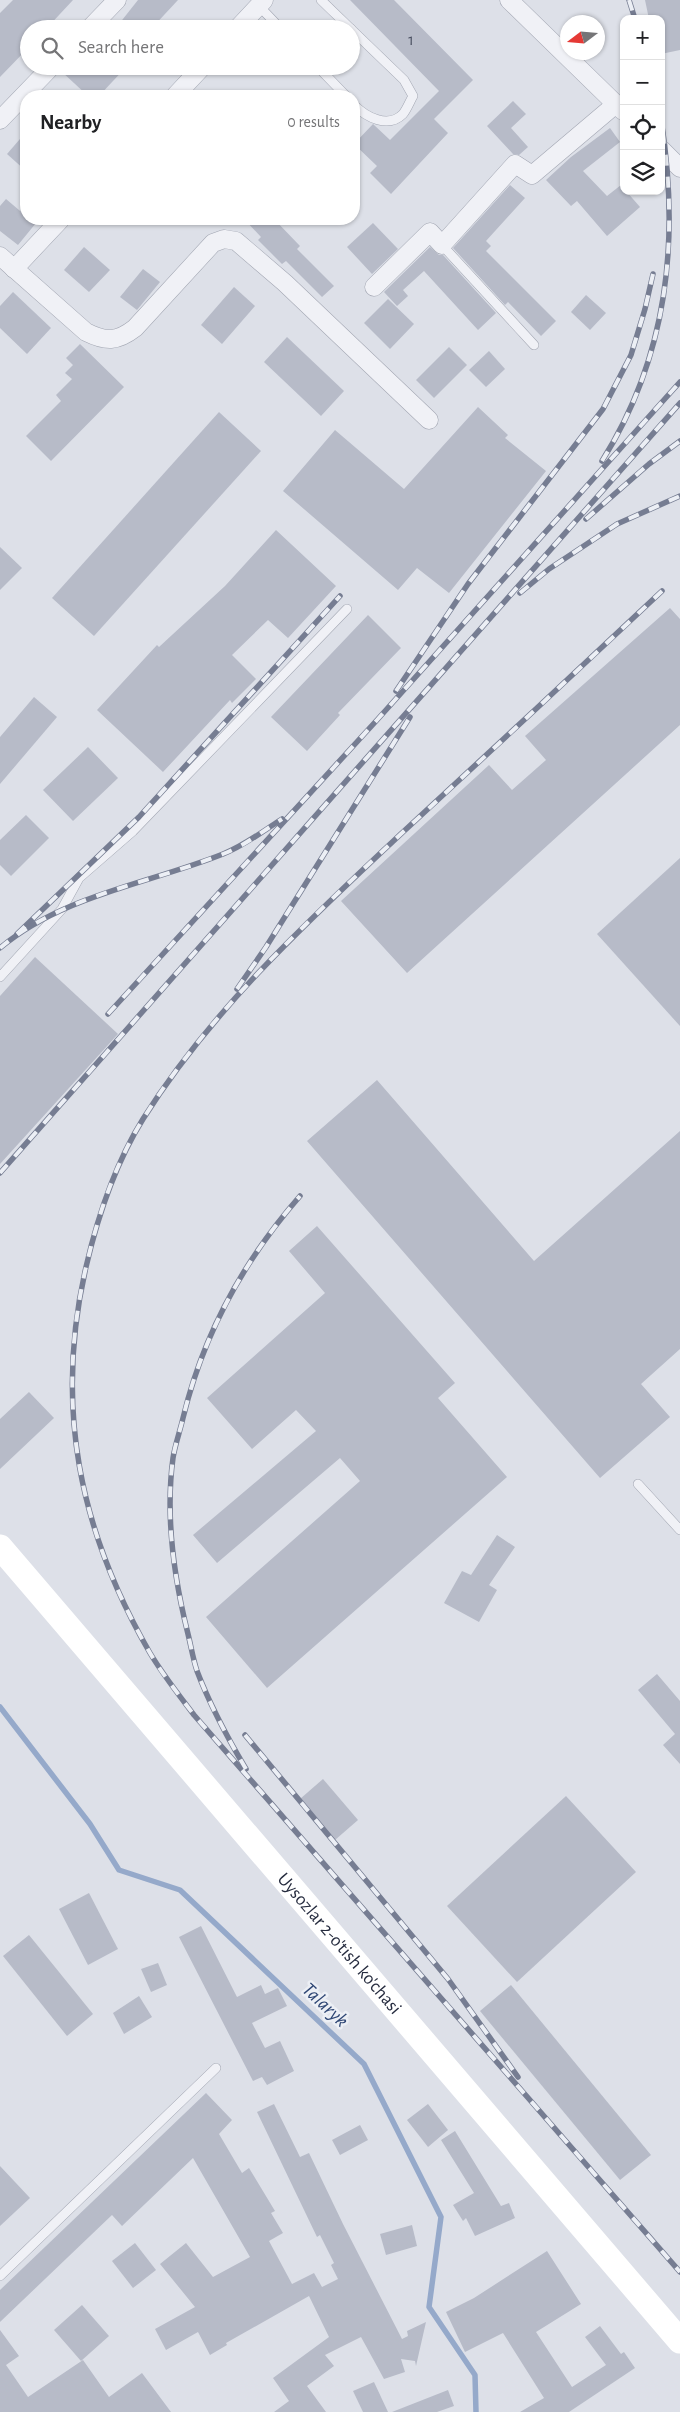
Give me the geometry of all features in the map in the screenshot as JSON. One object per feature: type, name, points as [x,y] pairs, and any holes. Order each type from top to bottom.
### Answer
[{"type":"street","points":[[98,20],[117,0]]},
{"type":"street","points":[[374,286],[430,232],[442,245],[516,164],[532,176],[620,108],[509,0]]},
{"type":"street","points":[[245,20],[261,3]]},
{"type":"street","points":[[29,90],[43,75]]},
{"type":"street","points":[[181,90],[195,75]]},
{"type":"street","points":[[0,120],[20,99]]},
{"type":"street","points":[[662,150],[680,168]]},
{"type":"street","points":[[14,269],[55,225]]},
{"type":"street","points":[[0,256],[86,332],[102,340],[120,337],[135,328],[213,243],[224,239],[236,241],[285,283],[429,420]]},
{"type":"street","name":"Uysozlar 2-o'tish ko'chasi","points":[[0,1546],[680,2341]]},
{"type":"lane","points":[[321,0],[342,20]]},
{"type":"lane","points":[[261,3],[274,20]]},
{"type":"lane","points":[[360,38],[404,80],[413,96],[403,114],[388,121],[364,116],[360,112]]},
{"type":"lane","points":[[326,75],[340,90]]},
{"type":"lane","points":[[442,245],[534,345]]},
{"type":"lane","points":[[0,977],[62,909],[79,878],[139,825],[347,609]]},
{"type":"lane","points":[[638,1484],[680,1530]]},
{"type":"lane","points":[[0,2276],[216,2068]]},
{"type":"building","points":[[13,0],[73,0],[54,20],[20,20],[20,56],[0,77],[0,13]]},
{"type":"building","points":[[138,0],[178,0],[159,20],[122,20]]},
{"type":"building","points":[[350,0],[394,0],[473,80],[434,119],[448,133],[391,194],[370,173],[377,166],[360,150],[360,138],[373,124],[390,140],[439,91]]},
{"type":"building","points":[[645,0],[680,0],[680,50],[665,53],[665,15],[648,15]]},
{"type":"building","points":[[65,75],[119,75],[105,90],[82,90]]},
{"type":"building","points":[[513,101],[526,114],[511,128],[528,147],[519,155],[513,154],[487,126]]},
{"type":"building","points":[[610,128],[620,142],[583,171],[607,196],[620,186],[620,195],[630,195],[640,207],[607,236],[577,201],[571,206],[546,180],[571,157]]},
{"type":"building","points":[[20,139],[20,166],[7,154]]},
{"type":"building","points":[[510,185],[525,198],[486,241],[491,246],[486,251],[556,321],[541,336],[508,302],[505,305],[453,248]]},
{"type":"building","points":[[6,199],[20,211],[20,225],[34,225],[18,245],[0,231],[0,206]]},
{"type":"building","points":[[373,223],[398,249],[372,274],[347,247]]},
{"type":"building","points":[[250,225],[280,225],[300,246],[297,249],[334,286],[322,297],[286,261],[282,264],[258,240],[261,237]]},
{"type":"building","points":[[84,247],[110,270],[89,292],[64,270]]},
{"type":"building","points":[[430,247],[439,255],[443,255],[496,313],[478,330],[424,271],[403,290],[408,296],[397,306],[384,292]]},
{"type":"building","points":[[143,269],[160,282],[137,310],[120,297]]},
{"type":"building","points":[[234,287],[255,306],[222,344],[201,325]]},
{"type":"building","points":[[13,292],[51,328],[27,354],[0,328],[0,306]]},
{"type":"building","points":[[586,295],[606,313],[590,330],[571,312]]},
{"type":"building","points":[[388,299],[414,324],[390,349],[364,323]]},
{"type":"building","points":[[287,337],[344,391],[321,416],[264,362]]},
{"type":"building","points":[[80,344],[124,387],[51,461],[26,436],[61,401],[56,395],[72,379],[65,373],[73,365],[66,358]]},
{"type":"building","points":[[449,347],[467,365],[434,398],[416,380]]},
{"type":"building","points":[[489,351],[505,369],[486,387],[469,370]]},
{"type":"building","points":[[478,407],[508,435],[505,438],[546,471],[449,593],[417,568],[398,590],[283,491],[335,430],[404,489]]},
{"type":"building","points":[[219,412],[261,451],[94,636],[52,598]]},
{"type":"building","points":[[276,530],[336,586],[288,638],[268,620],[232,655],[256,679],[232,703],[230,700],[163,772],[97,710],[157,645],[159,647],[225,586]]},
{"type":"building","points":[[0,547],[22,568],[0,590]]},
{"type":"building","points":[[670,608],[680,619],[680,725],[407,973],[341,901],[489,765],[512,790],[546,760],[525,736]]},
{"type":"building","points":[[368,615],[401,648],[338,713],[340,715],[307,751],[271,717]]},
{"type":"building","points":[[34,697],[57,717],[0,784],[0,737]]},
{"type":"building","points":[[88,747],[118,778],[73,821],[43,790]]},
{"type":"building","points":[[26,815],[49,838],[11,876],[0,865],[0,840]]},
{"type":"building","points":[[680,858],[680,1026],[597,934]]},
{"type":"building","points":[[35,957],[118,1034],[0,1164],[0,996]]},
{"type":"building","points":[[377,1080],[534,1261],[680,1131],[680,1349],[641,1384],[670,1417],[600,1478],[307,1141]]},
{"type":"building","points":[[317,1226],[455,1383],[438,1398],[507,1477],[267,1688],[206,1617],[360,1481],[340,1458],[217,1563],[193,1535],[316,1431],[296,1410],[252,1449],[207,1398],[325,1293],[289,1251]]},
{"type":"building","points":[[29,1392],[54,1418],[0,1469],[0,1419]]},
{"type":"building","points":[[497,1535],[515,1547],[489,1585],[497,1590],[479,1622],[444,1603],[462,1571],[471,1575]]},
{"type":"building","points":[[657,1674],[680,1701],[680,1764],[663,1745],[675,1734],[638,1690]]},
{"type":"building","points":[[323,1779],[358,1820],[335,1840],[300,1799]]},
{"type":"building","points":[[566,1796],[636,1872],[517,1982],[447,1906]]},
{"type":"building","points":[[89,1893],[118,1949],[88,1965],[59,1909]]},
{"type":"building","points":[[201,1926],[237,1997],[261,1985],[265,1994],[278,1988],[287,2006],[252,2023],[265,2048],[280,2041],[294,2071],[267,2085],[262,2077],[253,2081],[179,1937]]},
{"type":"building","points":[[29,1935],[93,2014],[67,2036],[3,1956]]},
{"type":"building","points":[[158,1963],[167,1985],[151,1992],[141,1969]]},
{"type":"building","points":[[511,1985],[651,2155],[620,2180],[480,2011]]},
{"type":"building","points":[[139,1996],[152,2017],[124,2034],[113,2013]]},
{"type":"building","points":[[206,2093],[232,2120],[219,2134],[242,2173],[249,2168],[275,2211],[271,2213],[283,2233],[269,2241],[292,2284],[314,2273],[322,2287],[338,2279],[331,2265],[334,2263],[320,2235],[317,2237],[257,2112],[274,2104],[300,2157],[309,2153],[402,2339],[408,2336],[407,2331],[426,2322],[416,2366],[415,2361],[401,2359],[405,2372],[384,2379],[361,2337],[325,2355],[334,2366],[307,2386],[326,2412],[274,2412],[289,2401],[273,2378],[329,2337],[309,2296],[226,2343],[227,2345],[210,2355],[198,2332],[166,2350],[155,2329],[195,2307],[160,2264],[186,2243],[213,2277],[250,2257],[193,2158],[122,2226],[112,2215],[0,2322],[0,2290]]},
{"type":"building","points":[[428,2104],[448,2130],[428,2147],[407,2120]]},
{"type":"building","points":[[360,2125],[368,2140],[340,2155],[332,2140]]},
{"type":"building","points":[[455,2131],[501,2206],[509,2203],[515,2218],[475,2236],[466,2218],[463,2221],[453,2205],[474,2193],[441,2140]]},
{"type":"building","points":[[0,2166],[30,2198],[0,2226]]},
{"type":"building","points":[[412,2225],[417,2246],[386,2255],[380,2234]]},
{"type":"building","points":[[135,2243],[156,2270],[133,2288],[112,2261]]},
{"type":"building","points":[[547,2251],[581,2304],[536,2332],[572,2387],[606,2365],[585,2337],[600,2326],[621,2354],[624,2352],[635,2368],[569,2412],[520,2412],[544,2398],[503,2333],[465,2352],[446,2312],[474,2298]]},
{"type":"building","points":[[82,2305],[109,2336],[81,2361],[54,2330]]},
{"type":"building","points":[[0,2330],[19,2356],[6,2365],[28,2397],[83,2360],[109,2397],[142,2373],[171,2412],[0,2412]]},
{"type":"building","points":[[374,2382],[388,2412],[363,2412],[353,2391]]},
{"type":"building","points":[[448,2390],[454,2406],[437,2412],[392,2412]]},
{"type":"waterway","name":"Talaryk","points":[[0,1707],[90,1824],[119,1870],[180,1890],[364,2064],[441,2217],[429,2307],[475,2375],[476,2412]]},
{"type":"railway","points":[[629,0],[634,15]]},
{"type":"railway","points":[[602,461],[624,421],[642,380],[655,339],[668,253],[669,209],[665,149]]},
{"type":"railway","points":[[396,691],[468,584],[603,409],[631,355],[653,274]]},
{"type":"railway","points":[[108,1014],[377,720],[680,382]]},
{"type":"railway","points":[[0,1173],[680,403]]},
{"type":"railway","points":[[586,519],[649,464],[680,441]]},
{"type":"railway","points":[[520,593],[549,569],[617,524],[680,496]]},
{"type":"railway","points":[[662,591],[298,932],[231,1003],[170,1079],[143,1119],[124,1154],[108,1190],[96,1228],[86,1267],[77,1318],[73,1369],[73,1418],[79,1466],[90,1513],[106,1560],[126,1607],[150,1653],[171,1685],[194,1715],[680,2272]]},
{"type":"railway","points":[[17,934],[139,817],[340,596]]},
{"type":"railway","points":[[237,989],[266,947],[410,717]]},
{"type":"railway","points":[[0,948],[25,930],[51,915],[107,892],[231,851],[282,819]]},
{"type":"railway","points":[[246,1769],[213,1709],[194,1662],[183,1613],[172,1547],[170,1503],[173,1458],[191,1387],[214,1328],[244,1272],[261,1246],[300,1196]]},
{"type":"railway","points":[[245,1735],[448,1979],[518,2077]]}]
